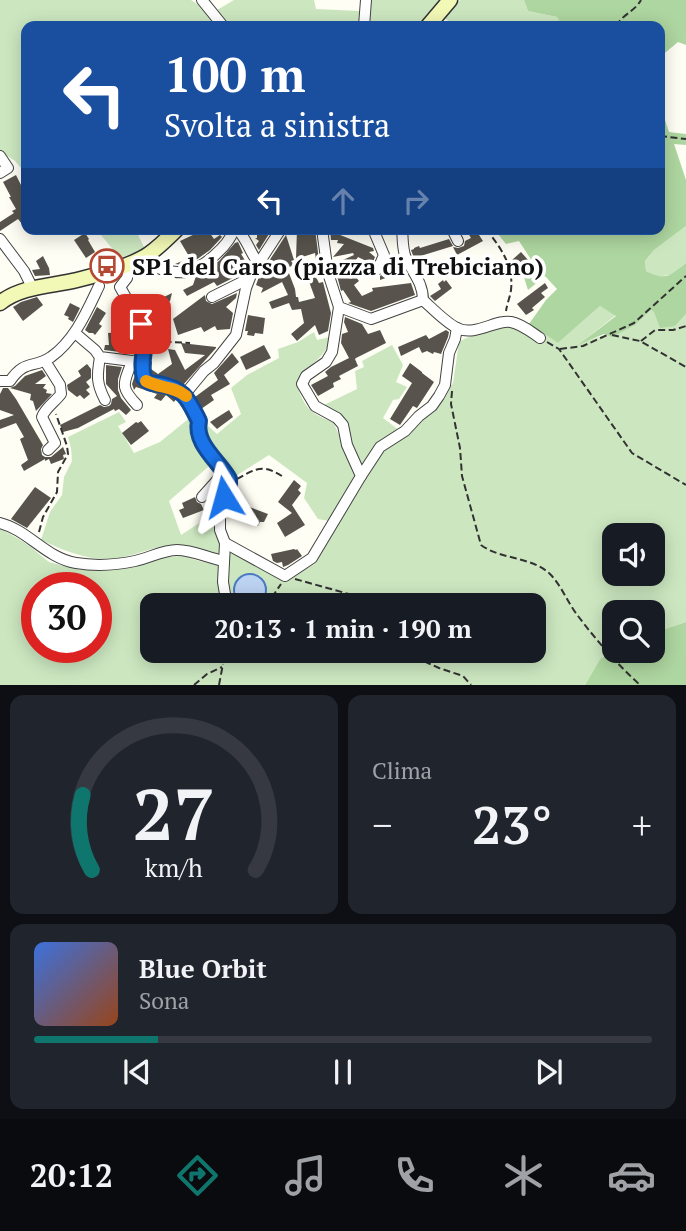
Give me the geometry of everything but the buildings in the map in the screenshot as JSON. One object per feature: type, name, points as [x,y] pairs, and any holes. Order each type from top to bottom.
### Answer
[{"type":"main road","points":[[432,21],[450,0]]},
{"type":"main road","points":[[0,303],[26,291],[95,281],[147,256],[170,235]]},
{"type":"street","points":[[202,0],[219,21]]},
{"type":"street","points":[[364,21],[366,0]]},
{"type":"street","points":[[0,156],[8,168],[0,173]]},
{"type":"street","points":[[147,256],[157,267],[186,272],[221,250],[233,235]]},
{"type":"street","points":[[241,235],[258,264]]},
{"type":"street","points":[[185,394],[236,335],[251,275],[277,235]]},
{"type":"street","points":[[323,235],[328,273],[339,307],[332,352],[326,362],[306,376],[302,384],[315,407],[337,418],[343,425],[347,445],[361,475]]},
{"type":"street","points":[[376,235],[384,255],[378,269]]},
{"type":"street","points":[[402,235],[404,253],[419,279],[423,299],[457,328],[476,330],[508,321],[540,338]]},
{"type":"street","points":[[455,235],[458,241]]},
{"type":"street","points":[[0,239],[24,271],[26,291],[0,292]]},
{"type":"street","points":[[0,381],[10,381],[18,370],[45,361],[61,348],[75,333],[95,281],[111,290],[120,287],[127,278],[130,263]]},
{"type":"street","points":[[212,297],[251,275]]},
{"type":"street","points":[[120,287],[146,333],[146,340],[124,387],[125,392],[137,405]]},
{"type":"street","points":[[339,307],[371,318],[423,299]]},
{"type":"street","points":[[225,543],[285,576],[312,558],[380,447],[405,431],[439,396],[445,385],[449,353],[457,328]]},
{"type":"street","points":[[75,333],[100,357],[98,387],[105,400]]},
{"type":"street","points":[[100,357],[137,360]]},
{"type":"street","points":[[137,360],[147,382],[185,394],[199,421],[197,429],[202,441],[228,476],[229,485],[221,503],[220,519],[220,530],[225,543],[225,593]]},
{"type":"street","points":[[45,361],[60,385],[61,394],[44,411],[42,417],[55,443],[48,450]]},
{"type":"street","points":[[202,497],[219,478],[228,476]]},
{"type":"street","points":[[0,523],[18,531],[58,558],[74,563],[134,561],[174,549],[224,561]]},
{"type":"path","points":[[620,21],[637,7],[641,0]]},
{"type":"path","points":[[665,136],[686,139]]},
{"type":"path","points":[[491,235],[502,249],[510,270],[512,289],[506,308],[508,321]]},
{"type":"path","points":[[559,349],[583,346],[634,323],[686,276]]},
{"type":"path","points":[[640,341],[655,330],[673,330],[686,326]]},
{"type":"path","points":[[611,335],[640,341],[686,367]]},
{"type":"path","points":[[540,338],[559,349],[632,453],[686,485]]},
{"type":"path","points":[[146,340],[190,343]]},
{"type":"path","points":[[453,383],[451,404],[460,448],[462,476],[481,545],[488,550],[533,564],[549,573],[561,587],[576,614],[613,660],[640,685]]},
{"type":"path","points":[[34,542],[43,517],[57,492],[58,472],[68,454],[52,405]]},
{"type":"path","points":[[228,476],[236,479],[259,468],[275,471],[285,478]]},
{"type":"path","points":[[275,593],[285,576],[345,593]]},
{"type":"path","points":[[219,685],[224,663]]},
{"type":"path","points":[[428,663],[463,676],[471,685]]},
{"type":"path","points":[[194,685],[207,674],[222,667]]},
{"type":"green space","points":[[0,0],[191,0],[202,7],[212,21],[21,21],[21,168],[0,151]]},
{"type":"green space","points":[[234,0],[314,0],[316,9],[359,11],[359,21],[225,21],[217,10]]},
{"type":"green space","points":[[370,0],[444,0],[425,21],[368,21]]},
{"type":"green space","points":[[524,0],[528,11],[557,17],[559,21],[448,21],[442,17],[456,2]]},
{"type":"green space","points":[[524,0],[686,0],[686,45],[678,42],[665,53],[665,21],[559,21],[557,17],[528,11]]},
{"type":"green space","points":[[665,120],[669,132],[686,134],[686,145],[674,144],[686,180],[686,226],[654,250],[645,261],[646,271],[658,276],[667,276],[686,263],[686,314],[675,326],[660,328],[651,310],[635,325],[612,337],[604,334],[578,345],[616,316],[600,306],[558,343],[529,324],[557,289],[545,276],[528,290],[523,274],[534,264],[519,241],[506,244],[499,235],[665,235]]},
{"type":"green space","points":[[686,226],[686,263],[673,274],[658,277],[646,271],[645,261],[654,250]]},
{"type":"green space","points":[[101,235],[138,235],[145,249],[120,258]]},
{"type":"green space","points":[[600,306],[616,315],[581,343],[635,325],[651,310],[675,326],[686,314],[686,622],[665,629],[665,600],[602,600],[602,658],[585,685],[0,685],[0,528],[27,544],[49,562],[80,570],[113,570],[166,557],[184,556],[216,564],[232,552],[287,579],[315,564],[382,451],[432,412],[453,383],[459,342],[484,332],[529,324],[558,343]]},
{"type":"green space","points":[[314,332],[317,340],[330,337],[329,343],[299,378],[299,391],[312,411],[333,422],[355,475],[329,521],[318,519],[304,498],[307,483],[269,455],[234,477],[209,448],[201,427],[206,424],[217,434],[241,414],[231,388],[247,375],[279,358],[278,349],[298,342]]},
{"type":"green space","points":[[392,345],[403,365],[396,382],[407,387],[399,399],[393,400],[383,418],[400,431],[377,445],[360,467],[336,412],[324,405],[357,389],[355,371],[364,367],[362,361]]},
{"type":"green space","points":[[119,412],[126,422],[118,426],[134,453],[160,442],[192,416],[207,455],[208,467],[169,501],[181,535],[210,516],[209,502],[223,483],[215,521],[218,554],[188,546],[170,545],[124,557],[102,559],[71,552],[41,540],[50,512],[62,495],[64,477],[72,461],[68,437]]},
{"type":"green space","points":[[686,622],[686,685],[585,685],[602,658],[602,663],[665,663],[665,629]]},
{"type":"water","points":[[244,575],[256,575],[265,584],[266,593],[234,593],[235,584]]},
{"type":"slow traffic","points":[[146,381],[178,390],[186,396]]},
{"type":"place","name":"SP1 del Carso (piazza di Trebiciano)","points":[[107,266]]},
{"type":"route","points":[[141,324],[146,333],[142,360],[144,378],[150,384],[160,384],[185,394],[199,421],[197,429],[202,441],[229,479],[224,497]]}]
